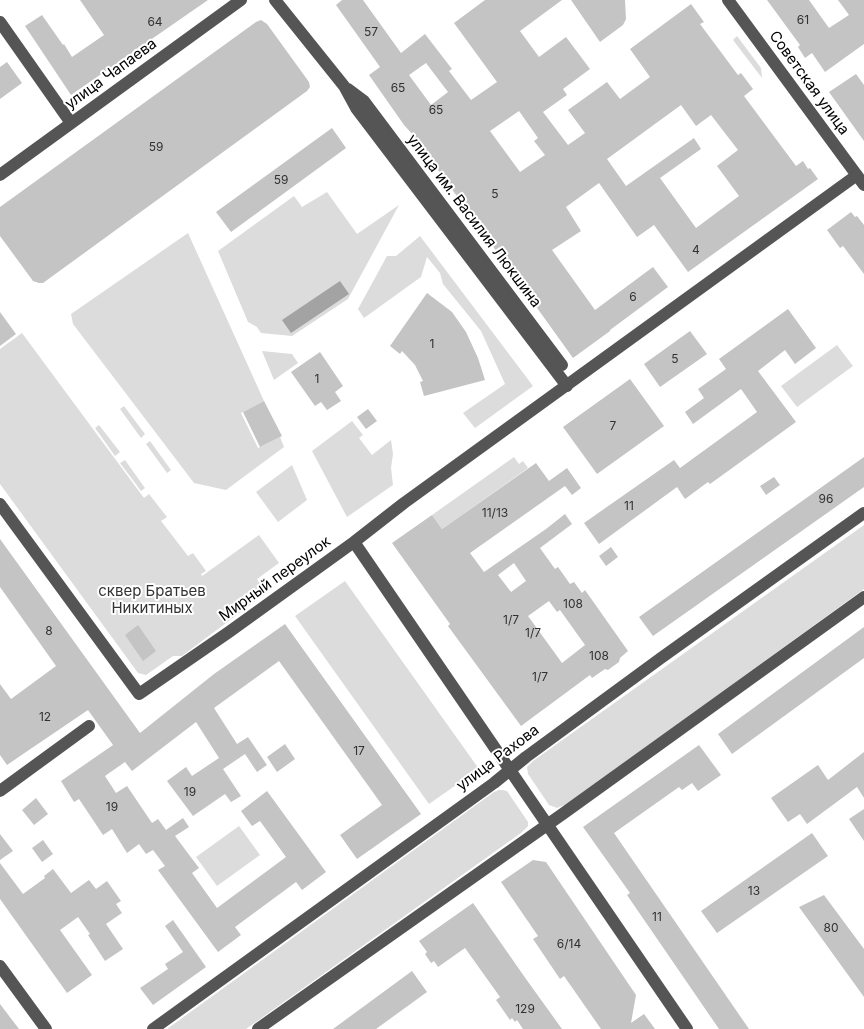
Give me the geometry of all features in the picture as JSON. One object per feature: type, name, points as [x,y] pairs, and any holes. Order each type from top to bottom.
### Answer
[{"type":"street","name":"улица им. Василия Люкшина","points":[[275,0],[344,86],[364,101],[474,246],[570,384]]},
{"type":"street","name":"Советская улица","points":[[728,0],[860,180]]},
{"type":"street","name":"улица Чапаева","points":[[0,175],[235,2]]},
{"type":"street","points":[[0,22],[71,123]]},
{"type":"street","name":"Мирный переулок","points":[[0,504],[139,694],[354,542],[404,503],[831,194],[860,180]]},
{"type":"street","name":"улица Рахова","points":[[153,1029],[443,819],[651,665],[864,513]]},
{"type":"street","points":[[354,542],[687,1029]]},
{"type":"street","points":[[258,1029],[864,597]]},
{"type":"street","points":[[0,791],[89,726]]},
{"type":"street","points":[[0,966],[46,1029]]},
{"type":"green space","points":[[737,36],[761,68],[762,78],[733,40]]},
{"type":"green space","points":[[327,192],[357,234],[399,205],[348,299],[292,336],[261,333],[257,327],[248,322],[218,251],[294,196],[302,207]]},
{"type":"green space","points":[[188,233],[264,401],[241,413],[258,448],[280,437],[284,447],[226,490],[194,483],[73,324],[71,314]]},
{"type":"green space","points":[[420,236],[533,386],[475,428],[463,413],[505,384],[481,331],[443,284],[440,273],[427,257],[421,277],[364,318],[358,309],[387,256],[396,256]]},
{"type":"green space","name":"сквер Братьев Никитиных","points":[[22,333],[144,498],[149,494],[167,517],[161,521],[188,556],[193,553],[206,571],[201,574],[202,576],[259,535],[279,563],[257,579],[266,593],[182,656],[173,656],[146,675],[138,673],[0,484],[0,349]]},
{"type":"green space","points":[[837,345],[853,366],[797,407],[781,386]]},
{"type":"green space","points":[[262,351],[292,354],[298,363],[274,380]]},
{"type":"green space","points":[[124,406],[145,434],[141,438],[120,409]]},
{"type":"green space","points":[[352,421],[363,435],[359,438],[372,455],[391,440],[393,485],[347,517],[312,451]]},
{"type":"green space","points":[[99,425],[120,452],[115,456],[95,428]]},
{"type":"green space","points":[[150,441],[171,470],[167,473],[146,444]]},
{"type":"green space","points":[[514,457],[519,464],[523,461],[528,468],[442,529],[432,515]]},
{"type":"green space","points":[[125,460],[145,488],[141,491],[120,463]]},
{"type":"green space","points":[[292,465],[307,500],[278,522],[256,492]]},
{"type":"green space","points":[[864,525],[864,589],[567,804],[557,808],[549,805],[528,774],[527,767],[533,761]]},
{"type":"green space","points":[[345,581],[479,769],[429,804],[295,616]]},
{"type":"green space","points":[[499,790],[507,791],[528,822],[528,826],[521,833],[246,1029],[167,1029],[494,792]]},
{"type":"green space","points":[[239,826],[260,855],[217,886],[196,857]]},
{"type":"shaded area","points":[[340,281],[349,294],[291,333],[282,320]]},
{"type":"building","points":[[80,0],[208,0],[71,95],[25,26],[42,15],[72,57],[104,35]]},
{"type":"building","points":[[342,0],[363,0],[401,53],[425,34],[452,69],[449,71],[471,100],[497,82],[454,23],[485,0],[562,0],[520,31],[539,57],[566,37],[590,69],[563,89],[567,95],[543,112],[568,145],[585,133],[568,110],[607,82],[620,99],[650,77],[630,49],[691,4],[704,22],[700,24],[738,75],[741,73],[753,89],[744,96],[796,166],[803,161],[818,179],[688,272],[654,225],[637,237],[599,183],[566,207],[581,231],[552,250],[595,310],[653,267],[668,287],[573,358],[369,75],[380,67],[336,5]],"holes":[[[426,63],[448,92],[431,105],[409,75]],[[681,105],[696,126],[711,115],[738,150],[717,166],[739,196],[696,228],[660,178],[701,149],[694,138],[626,186],[607,159]],[[519,111],[538,138],[534,141],[545,155],[520,172],[490,131]]]},
{"type":"building","points":[[571,0],[625,0],[626,19],[623,25],[600,42]]},
{"type":"building","points":[[767,0],[809,0],[829,28],[849,15],[838,0],[864,0],[864,44],[825,72],[812,53],[805,58],[798,47],[800,45]]},
{"type":"building","points":[[261,20],[267,24],[309,82],[310,87],[307,91],[43,283],[33,281],[0,236],[0,207]]},
{"type":"building","points":[[7,62],[22,83],[0,99],[0,67]]},
{"type":"building","points":[[856,74],[864,85],[864,141],[829,92]]},
{"type":"building","points":[[332,128],[346,148],[231,232],[216,212]]},
{"type":"building","points":[[851,212],[864,225],[864,274],[843,246],[840,248],[827,230]]},
{"type":"building","points":[[427,293],[452,312],[466,332],[478,358],[485,380],[424,396],[420,382],[423,381],[415,365],[402,351],[400,354],[390,346]]},
{"type":"building","points":[[788,309],[816,348],[795,364],[785,350],[758,371],[796,422],[710,484],[708,482],[685,499],[677,487],[599,544],[584,523],[674,460],[680,468],[757,412],[741,389],[693,424],[685,412],[704,398],[698,389],[726,369],[719,359]]},
{"type":"building","points":[[0,312],[16,334],[0,346]]},
{"type":"building","points":[[690,331],[707,354],[660,387],[644,364]]},
{"type":"building","points":[[320,352],[343,386],[335,392],[341,401],[327,410],[321,402],[315,406],[291,372]]},
{"type":"building","points":[[630,379],[664,426],[597,474],[563,427]]},
{"type":"building","points":[[264,401],[282,436],[260,447],[243,412]]},
{"type":"building","points":[[368,409],[377,421],[366,429],[357,417]]},
{"type":"building","points":[[864,457],[864,487],[653,636],[639,617]]},
{"type":"building","points":[[536,463],[549,481],[567,468],[581,488],[572,495],[565,486],[470,553],[484,572],[565,514],[572,524],[540,548],[555,569],[558,567],[570,584],[574,582],[582,593],[585,590],[628,651],[620,658],[619,662],[608,670],[605,669],[592,678],[590,675],[521,726],[448,626],[450,624],[392,543],[432,515],[442,529]],"holes":[[[514,563],[526,581],[511,592],[498,575]],[[549,601],[557,612],[560,610],[585,645],[562,663],[528,616]]]},
{"type":"building","points":[[774,477],[780,485],[766,495],[760,486]]},
{"type":"building","points":[[0,539],[140,733],[214,674],[285,624],[421,814],[357,859],[340,835],[382,805],[279,661],[214,708],[237,744],[248,737],[267,765],[257,772],[245,754],[223,769],[241,796],[231,802],[225,794],[193,816],[167,781],[186,767],[192,776],[219,758],[196,722],[132,771],[125,762],[105,776],[116,793],[127,786],[152,823],[158,819],[166,830],[183,818],[189,827],[175,836],[199,868],[192,873],[217,908],[286,857],[260,821],[252,826],[241,811],[267,791],[326,872],[302,890],[296,882],[235,927],[241,935],[218,952],[158,870],[165,866],[153,850],[146,854],[139,844],[127,853],[112,829],[103,835],[79,799],[74,802],[61,781],[113,745],[88,710],[7,765],[0,755],[0,684],[11,699],[56,666],[0,587]]},
{"type":"building","points":[[611,547],[618,557],[606,566],[599,556]]},
{"type":"building","points":[[138,625],[156,651],[143,661],[125,635]]},
{"type":"building","points":[[864,627],[864,658],[732,754],[718,734]]},
{"type":"building","points":[[285,744],[295,759],[277,772],[267,757]]},
{"type":"building","points":[[699,745],[721,775],[698,791],[692,783],[682,790],[679,787],[614,833],[749,1029],[719,1029],[627,895],[630,893],[583,827]]},
{"type":"building","points":[[864,752],[864,798],[857,787],[807,824],[800,814],[788,822],[771,798],[818,765],[828,780]]},
{"type":"building","points":[[36,798],[48,814],[34,825],[22,810]]},
{"type":"building","points":[[864,809],[864,841],[849,819]]},
{"type":"building","points":[[812,833],[828,856],[717,933],[701,911]]},
{"type":"building","points":[[0,834],[13,851],[0,860]]},
{"type":"building","points":[[43,840],[53,854],[42,862],[32,848]]},
{"type":"building","points":[[533,860],[546,862],[636,995],[631,1023],[644,1014],[655,1029],[601,1029],[564,976],[560,979],[533,939],[538,936],[501,882]]},
{"type":"building","points":[[0,863],[23,894],[45,878],[44,876],[53,869],[71,893],[89,880],[96,889],[107,881],[121,901],[116,904],[122,913],[106,924],[123,949],[105,961],[78,917],[60,930],[92,975],[67,993],[0,899]]},
{"type":"building","points":[[824,895],[864,949],[864,997],[799,907]]},
{"type":"building","points":[[473,903],[562,1029],[523,1029],[517,1020],[515,1022],[512,1018],[510,1020],[496,1000],[500,997],[465,948],[438,967],[434,961],[431,963],[425,954],[427,952],[419,941]]},
{"type":"building","points":[[173,920],[206,967],[153,1005],[140,988],[168,969],[165,964],[183,952],[165,926]]},
{"type":"building","points":[[412,971],[427,992],[376,1029],[333,1029]]},
{"type":"building","points":[[0,1004],[19,1029],[0,1029]]}]
